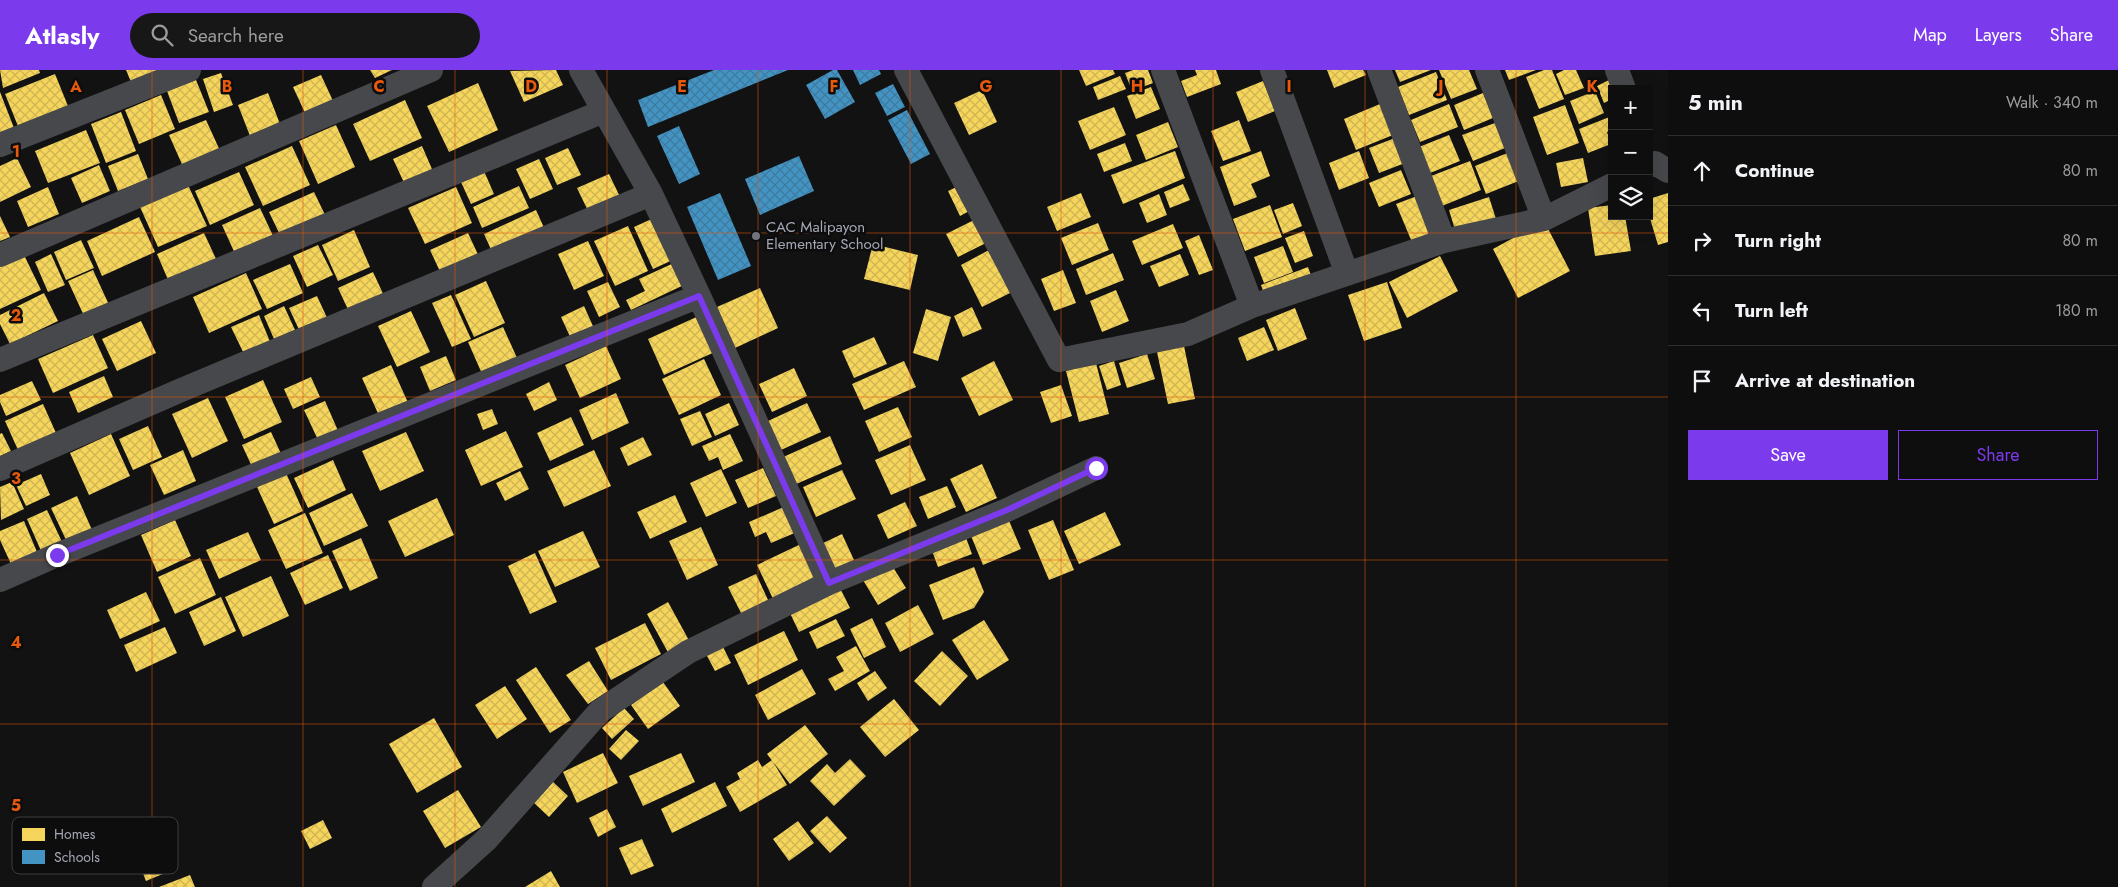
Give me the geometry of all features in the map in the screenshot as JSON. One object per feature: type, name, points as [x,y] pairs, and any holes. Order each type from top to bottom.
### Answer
[{"type":"street","points":[[0,145],[189,70]]},
{"type":"street","points":[[0,255],[431,70]]},
{"type":"street","points":[[581,70],[651,194],[829,583]]},
{"type":"street","points":[[906,70],[1059,360],[1188,334],[1252,306],[1444,241],[1544,219],[1608,187]]},
{"type":"street","points":[[1163,70],[1252,306]]},
{"type":"street","points":[[1272,70],[1347,274]]},
{"type":"street","points":[[1379,70],[1444,241]]},
{"type":"street","points":[[1487,70],[1544,219]]},
{"type":"street","points":[[1616,70],[1622,85]]},
{"type":"street","points":[[0,360],[604,111]]},
{"type":"street","points":[[0,469],[188,387],[651,194]]},
{"type":"street","points":[[0,580],[66,551],[699,296]]},
{"type":"street","points":[[434,887],[487,839],[600,711],[688,652],[829,583],[1007,510],[1096,468]]},
{"type":"building: Homes","points":[[0,70],[39,70],[40,73],[3,88]]},
{"type":"building: Homes","points":[[126,70],[160,70],[131,82]]},
{"type":"building: Homes","points":[[370,70],[392,70],[375,78]]},
{"type":"building: Homes","points":[[556,70],[563,85],[524,102],[510,71]]},
{"type":"building: Homes","points":[[1079,70],[1113,70],[1115,74],[1086,86]]},
{"type":"building: Homes","points":[[1133,70],[1148,70],[1153,83],[1132,91],[1125,73]]},
{"type":"building: Homes","points":[[1195,70],[1216,70],[1221,84],[1187,97],[1181,81],[1197,75]]},
{"type":"building: Homes","points":[[1327,70],[1363,70],[1366,75],[1334,88]]},
{"type":"building: Homes","points":[[1395,70],[1431,70],[1400,82]]},
{"type":"building: Homes","points":[[1439,70],[1469,70],[1477,89],[1451,99]]},
{"type":"building: Homes","points":[[1505,70],[1536,70],[1509,80]]},
{"type":"building: Homes","points":[[1544,70],[1552,70],[1564,99],[1539,109],[1526,77]]},
{"type":"building: Homes","points":[[1564,70],[1576,70],[1584,88],[1565,95],[1556,74]]},
{"type":"building: Homes","points":[[1436,72],[1447,100],[1409,115],[1398,87]]},
{"type":"building: Homes","points":[[221,73],[233,105],[214,112],[203,79]]},
{"type":"building: Homes","points":[[55,74],[70,111],[20,131],[5,94]]},
{"type":"building: Homes","points":[[321,75],[334,103],[306,115],[293,87]]},
{"type":"building: Homes","points":[[1120,76],[1126,89],[1098,100],[1093,87]]},
{"type":"building: Homes","points":[[196,80],[209,112],[179,123],[167,91]]},
{"type":"building: Homes","points":[[1609,80],[1608,101],[1604,103],[1597,86]]},
{"type":"building: Homes","points":[[1263,81],[1275,111],[1248,122],[1236,92]]},
{"type":"building: Homes","points":[[478,83],[498,130],[449,152],[427,106]]},
{"type":"building: Homes","points":[[1151,87],[1160,109],[1136,119],[1127,96]]},
{"type":"building: Homes","points":[[982,90],[997,122],[969,135],[954,103]]},
{"type":"building: Homes","points":[[1595,91],[1604,113],[1579,124],[1570,101]]},
{"type":"building: Homes","points":[[0,92],[14,128],[0,134]]},
{"type":"building: Homes","points":[[268,93],[280,124],[250,136],[238,105]]},
{"type":"building: Homes","points":[[1483,93],[1493,118],[1464,130],[1454,105]]},
{"type":"building: Homes","points":[[161,95],[175,129],[139,144],[125,110]]},
{"type":"building: Homes","points":[[405,100],[422,138],[370,161],[353,124]]},
{"type":"building: Homes","points":[[1380,104],[1393,135],[1356,150],[1344,119]]},
{"type":"building: Homes","points":[[1449,104],[1458,127],[1420,142],[1411,120]]},
{"type":"building: Homes","points":[[1565,105],[1579,143],[1547,155],[1533,117]]},
{"type":"building: Homes","points":[[1114,107],[1126,135],[1090,150],[1078,121]]},
{"type":"building: Homes","points":[[121,112],[136,151],[106,163],[91,124]]},
{"type":"building: Homes","points":[[1608,118],[1608,145],[1588,153],[1579,129]]},
{"type":"building: Homes","points":[[206,120],[222,155],[185,171],[169,135]]},
{"type":"building: Homes","points":[[1239,120],[1251,151],[1223,161],[1211,131]]},
{"type":"building: Homes","points":[[1168,122],[1178,147],[1146,160],[1136,135]]},
{"type":"building: Homes","points":[[1495,123],[1505,148],[1473,161],[1462,135]]},
{"type":"building: Homes","points":[[336,125],[355,167],[318,184],[299,141]]},
{"type":"building: Homes","points":[[86,130],[100,163],[48,183],[35,151]]},
{"type":"building: Homes","points":[[1449,135],[1460,161],[1430,173],[1419,147]]},
{"type":"building: Homes","points":[[1395,138],[1405,163],[1379,173],[1369,148]]},
{"type":"building: Homes","points":[[1125,143],[1132,161],[1104,172],[1097,154]]},
{"type":"building: Homes","points":[[292,146],[310,185],[263,206],[245,167]]},
{"type":"building: Homes","points":[[422,146],[435,176],[407,189],[393,159]]},
{"type":"building: Homes","points":[[568,148],[581,175],[557,185],[545,158]]},
{"type":"building: Homes","points":[[1175,151],[1185,178],[1123,204],[1111,175]]},
{"type":"building: Homes","points":[[1261,151],[1270,176],[1251,184],[1257,197],[1234,206],[1220,167]]},
{"type":"building: Homes","points":[[1359,151],[1369,178],[1339,190],[1329,163]]},
{"type":"building: Homes","points":[[1510,152],[1521,180],[1486,194],[1475,166]]},
{"type":"building: Homes","points":[[138,154],[148,179],[118,191],[108,166]]},
{"type":"building: Homes","points":[[17,158],[31,187],[0,202],[0,166]]},
{"type":"building: Homes","points":[[1583,158],[1588,182],[1561,187],[1556,163]]},
{"type":"building: Homes","points":[[539,159],[553,189],[530,199],[516,169]]},
{"type":"building: Homes","points":[[1470,161],[1481,190],[1442,206],[1431,176]]},
{"type":"building: Homes","points":[[99,165],[110,191],[82,203],[71,178]]},
{"type":"building: Homes","points":[[1401,170],[1411,194],[1379,207],[1369,183]]},
{"type":"building: Homes","points":[[484,171],[494,194],[471,204],[461,182]]},
{"type":"building: Homes","points":[[239,172],[254,205],[210,225],[195,191]]},
{"type":"building: Homes","points":[[609,174],[622,201],[590,215],[577,188]]},
{"type":"building: Homes","points":[[963,184],[975,208],[960,216],[948,191]]},
{"type":"building: Homes","points":[[1183,184],[1190,200],[1170,208],[1164,192]]},
{"type":"building: Homes","points":[[188,185],[207,226],[158,247],[140,207]]},
{"type":"building: Homes","points":[[519,186],[529,208],[482,228],[473,207]]},
{"type":"building: Homes","points":[[48,187],[59,214],[28,227],[17,201]]},
{"type":"building: Homes","points":[[456,187],[472,223],[425,244],[408,208]]},
{"type":"building: Homes","points":[[314,192],[327,219],[282,239],[269,212]]},
{"type":"building: Homes","points":[[1081,193],[1091,217],[1057,231],[1047,207]]},
{"type":"building: Homes","points":[[1668,193],[1668,242],[1658,245],[1650,220],[1653,220],[1653,198]]},
{"type":"building: Homes","points":[[1159,194],[1167,215],[1147,223],[1139,203]]},
{"type":"building: Homes","points":[[1417,196],[1435,239],[1414,247],[1396,204]]},
{"type":"building: Homes","points":[[1489,197],[1496,219],[1456,233],[1449,210]]},
{"type":"building: Homes","points":[[1293,203],[1302,226],[1283,234],[1274,210]]},
{"type":"building: Homes","points":[[1270,205],[1282,237],[1245,251],[1233,219]]},
{"type":"building: Homes","points":[[1608,206],[1608,220],[1626,220],[1631,251],[1595,256],[1588,208]]},
{"type":"building: Homes","points":[[260,208],[275,240],[237,258],[222,225]]},
{"type":"building: Homes","points":[[536,210],[546,232],[494,256],[484,234]]},
{"type":"building: Homes","points":[[0,216],[10,237],[0,241]]},
{"type":"building: Homes","points":[[139,217],[155,252],[102,276],[87,241]]},
{"type":"building: Homes","points":[[656,217],[675,259],[653,269],[634,227]]},
{"type":"building: Homes","points":[[974,220],[986,243],[958,257],[946,234]]},
{"type":"building: Homes","points":[[1544,221],[1570,271],[1518,298],[1493,249]]},
{"type":"building: Homes","points":[[1098,223],[1109,250],[1072,265],[1061,238]]},
{"type":"building: Homes","points":[[1173,224],[1183,248],[1142,265],[1132,241]]},
{"type":"building: Homes","points":[[628,226],[648,271],[615,286],[594,241]]},
{"type":"building: Homes","points":[[354,230],[370,267],[338,281],[322,245]]},
{"type":"building: Homes","points":[[1304,231],[1313,256],[1295,263],[1285,238]]},
{"type":"building: Homes","points":[[204,233],[217,261],[169,282],[157,254]]},
{"type":"building: Homes","points":[[468,233],[481,261],[443,278],[430,250]]},
{"type":"building: Homes","points":[[1199,235],[1213,270],[1199,275],[1185,241]]},
{"type":"building: Homes","points":[[81,240],[94,268],[66,280],[54,252]]},
{"type":"building: Homes","points":[[588,241],[604,276],[574,290],[558,254]]},
{"type":"building: Homes","points":[[873,244],[918,255],[910,290],[864,279]]},
{"type":"building: Homes","points":[[318,245],[333,275],[307,287],[293,256]]},
{"type":"building: Homes","points":[[1283,246],[1293,272],[1264,283],[1254,257]]},
{"type":"building: Homes","points":[[989,250],[1010,293],[982,307],[961,265]]},
{"type":"building: Homes","points":[[1113,253],[1124,280],[1086,295],[1076,269]]},
{"type":"building: Homes","points":[[51,254],[65,285],[48,292],[35,262]]},
{"type":"building: Homes","points":[[1180,254],[1189,275],[1159,287],[1150,266]]},
{"type":"building: Homes","points":[[24,255],[41,290],[0,309],[0,266]]},
{"type":"building: Homes","points":[[1440,256],[1458,291],[1407,318],[1389,282]]},
{"type":"building: Homes","points":[[676,262],[686,284],[631,310],[626,300],[645,291],[639,279]]},
{"type":"building: Homes","points":[[290,264],[303,293],[267,309],[253,280]]},
{"type":"building: Homes","points":[[1308,267],[1313,281],[1266,299],[1261,285]]},
{"type":"building: Homes","points":[[93,270],[110,307],[85,318],[68,281]]},
{"type":"building: Homes","points":[[1063,270],[1076,303],[1054,311],[1041,279]]},
{"type":"building: Homes","points":[[373,272],[386,300],[351,316],[338,288]]},
{"type":"building: Homes","points":[[246,273],[262,309],[209,333],[193,297]]},
{"type":"building: Homes","points":[[486,281],[505,323],[474,337],[455,295]]},
{"type":"building: Homes","points":[[608,282],[620,307],[599,317],[587,291]]},
{"type":"building: Homes","points":[[1387,282],[1402,328],[1364,341],[1348,295]]},
{"type":"building: Homes","points":[[760,288],[778,328],[735,348],[717,307]]},
{"type":"building: Homes","points":[[1116,290],[1129,321],[1102,332],[1090,301]]},
{"type":"building: Homes","points":[[44,293],[58,321],[10,344],[0,324],[0,315]]},
{"type":"building: Homes","points":[[451,295],[471,339],[452,347],[432,303]]},
{"type":"building: Homes","points":[[317,296],[329,322],[301,334],[289,308]]},
{"type":"building: Homes","points":[[284,306],[295,330],[274,339],[264,316]]},
{"type":"building: Homes","points":[[584,306],[596,333],[573,343],[561,317]]},
{"type":"building: Homes","points":[[972,307],[982,329],[963,337],[954,316]]},
{"type":"building: Homes","points":[[1295,308],[1307,339],[1278,351],[1266,320]]},
{"type":"building: Homes","points":[[926,309],[951,317],[938,361],[913,353]]},
{"type":"building: Homes","points":[[411,311],[430,352],[397,367],[378,326]]},
{"type":"building: Homes","points":[[259,315],[271,344],[245,356],[231,327]]},
{"type":"building: Homes","points":[[701,315],[717,351],[664,375],[648,339]]},
{"type":"building: Homes","points":[[141,321],[156,353],[117,371],[102,339]]},
{"type":"building: Homes","points":[[503,327],[518,360],[483,376],[468,342]]},
{"type":"building: Homes","points":[[1264,327],[1274,350],[1247,361],[1238,338]]},
{"type":"building: Homes","points":[[93,335],[108,368],[53,393],[38,359]]},
{"type":"building: Homes","points":[[874,337],[887,364],[854,378],[842,351]]},
{"type":"building: Homes","points":[[606,346],[621,379],[580,398],[565,365]]},
{"type":"building: Homes","points":[[1184,346],[1195,399],[1168,404],[1157,352]]},
{"type":"building: Homes","points":[[1147,354],[1155,379],[1127,388],[1119,363]]},
{"type":"building: Homes","points":[[446,356],[456,380],[430,391],[420,367]]},
{"type":"building: Homes","points":[[704,359],[721,395],[679,415],[662,379]]},
{"type":"building: Homes","points":[[904,361],[916,387],[864,410],[852,384]]},
{"type":"building: Homes","points":[[994,361],[1013,400],[979,416],[961,378]]},
{"type":"building: Homes","points":[[1114,361],[1121,385],[1107,390],[1099,366]]},
{"type":"building: Homes","points":[[1096,363],[1109,414],[1079,422],[1066,371]]},
{"type":"building: Homes","points":[[391,365],[410,407],[381,420],[362,378]]},
{"type":"building: Homes","points":[[794,368],[807,396],[772,412],[759,384]]},
{"type":"building: Homes","points":[[104,376],[113,397],[78,413],[69,392]]},
{"type":"building: Homes","points":[[311,377],[320,397],[293,409],[284,389]]},
{"type":"building: Homes","points":[[263,380],[282,422],[244,439],[225,397]]},
{"type":"building: Homes","points":[[32,381],[41,400],[6,416],[0,402],[0,395]]},
{"type":"building: Homes","points":[[549,382],[557,400],[534,411],[526,394]]},
{"type":"building: Homes","points":[[1061,385],[1072,416],[1051,423],[1040,392]]},
{"type":"building: Homes","points":[[616,393],[629,423],[592,440],[579,410]]},
{"type":"building: Homes","points":[[208,398],[228,441],[192,458],[172,414]]},
{"type":"building: Homes","points":[[325,401],[339,433],[319,442],[304,410]]},
{"type":"building: Homes","points":[[729,403],[739,425],[715,436],[705,414]]},
{"type":"building: Homes","points":[[807,403],[821,432],[772,454],[759,425]]},
{"type":"building: Homes","points":[[43,404],[56,433],[18,450],[5,421]]},
{"type":"building: Homes","points":[[898,407],[912,437],[879,452],[865,421]]},
{"type":"building: Homes","points":[[492,409],[498,424],[483,430],[477,414]]},
{"type":"building: Homes","points":[[700,411],[712,437],[692,446],[680,419]]},
{"type":"building: Homes","points":[[571,417],[584,445],[550,461],[537,433]]},
{"type":"building: Homes","points":[[148,426],[162,457],[133,470],[119,439]]},
{"type":"building: Homes","points":[[506,431],[523,467],[481,486],[465,450]]},
{"type":"building: Homes","points":[[271,432],[283,458],[254,471],[242,445]]},
{"type":"building: Homes","points":[[406,432],[424,471],[380,491],[362,451]]},
{"type":"building: Homes","points":[[2,433],[11,451],[0,456],[0,434]]},
{"type":"building: Homes","points":[[111,434],[130,476],[89,495],[70,453]]},
{"type":"building: Homes","points":[[730,434],[743,461],[723,470],[718,457],[709,461],[702,446]]},
{"type":"building: Homes","points":[[830,436],[842,464],[794,485],[781,458]]},
{"type":"building: Homes","points":[[643,437],[652,455],[628,466],[620,448]]},
{"type":"building: Homes","points":[[910,445],[926,480],[891,495],[875,460]]},
{"type":"building: Homes","points":[[183,450],[196,481],[164,495],[150,465]]},
{"type":"building: Homes","points":[[594,450],[611,486],[564,507],[547,471]]},
{"type":"building: Homes","points":[[333,460],[346,490],[308,508],[294,478]]},
{"type":"building: Homes","points":[[982,464],[997,498],[966,512],[950,479]]},
{"type":"building: Homes","points":[[763,468],[776,496],[748,508],[735,480]]},
{"type":"building: Homes","points":[[721,469],[737,503],[706,517],[690,483]]},
{"type":"building: Homes","points":[[842,470],[856,499],[816,517],[803,487]]},
{"type":"building: Homes","points":[[520,471],[529,489],[505,501],[496,483]]},
{"type":"building: Homes","points":[[286,473],[303,511],[274,524],[257,487]]},
{"type":"building: Homes","points":[[41,474],[50,495],[26,506],[16,485]]},
{"type":"building: Homes","points":[[12,482],[24,509],[1,520],[0,487]]},
{"type":"building: Homes","points":[[947,486],[956,507],[928,519],[919,497]]},
{"type":"building: Homes","points":[[352,493],[368,526],[324,546],[309,513]]},
{"type":"building: Homes","points":[[675,495],[687,522],[650,539],[637,512]]},
{"type":"building: Homes","points":[[77,496],[92,530],[67,542],[51,508]]},
{"type":"building: Homes","points":[[437,498],[454,535],[405,557],[388,521]]},
{"type":"building: Homes","points":[[905,502],[917,526],[888,539],[877,515]]},
{"type":"building: Homes","points":[[786,506],[797,532],[771,543],[766,532],[755,537],[749,522]]},
{"type":"building: Homes","points":[[47,510],[63,544],[42,553],[27,519]]},
{"type":"building: Homes","points":[[1105,512],[1121,545],[1079,564],[1064,531]]},
{"type":"building: Homes","points":[[305,513],[323,553],[286,569],[268,530]]},
{"type":"building: Homes","points":[[1007,516],[1021,549],[983,565],[969,531]]},
{"type":"building: Homes","points":[[175,520],[191,556],[157,572],[141,535]]},
{"type":"building: Homes","points":[[1053,520],[1074,570],[1049,580],[1028,530]]},
{"type":"building: Homes","points":[[24,521],[37,552],[11,564],[0,540],[0,531]]},
{"type":"building: Homes","points":[[701,527],[718,565],[687,580],[669,541]]},
{"type":"building: Homes","points":[[583,531],[600,567],[555,587],[538,551]]},
{"type":"building: Homes","points":[[248,532],[261,560],[219,579],[206,550]]},
{"type":"building: Homes","points":[[842,534],[854,560],[828,573],[815,547]]},
{"type":"building: Homes","points":[[965,535],[972,554],[938,567],[931,548]]},
{"type":"building: Homes","points":[[361,538],[378,578],[350,591],[332,551]]},
{"type":"building: Homes","points":[[803,543],[820,580],[774,601],[757,565]]},
{"type":"building: Homes","points":[[535,553],[557,602],[530,614],[508,566]]},
{"type":"building: Homes","points":[[328,555],[343,588],[305,605],[290,573]]},
{"type":"building: Homes","points":[[200,558],[216,595],[175,614],[158,577]]},
{"type":"building: Homes","points":[[891,564],[906,588],[878,605],[863,580]]},
{"type":"building: Homes","points":[[974,567],[984,592],[974,608],[943,620],[929,585]]},
{"type":"building: Homes","points":[[756,574],[769,602],[742,615],[728,587]]},
{"type":"building: Homes","points":[[271,576],[289,616],[243,637],[225,597]]},
{"type":"building: Homes","points":[[839,586],[850,608],[799,632],[789,611]]},
{"type":"building: Homes","points":[[146,592],[160,621],[120,639],[107,610]]},
{"type":"building: Homes","points":[[221,597],[236,631],[204,646],[189,612]]},
{"type":"building: Homes","points":[[668,602],[691,644],[670,656],[647,614]]},
{"type":"building: Homes","points":[[918,605],[934,634],[900,652],[885,623]]},
{"type":"building: Homes","points":[[872,618],[886,647],[864,658],[850,629]]},
{"type":"building: Homes","points":[[836,619],[845,636],[817,649],[809,632]]},
{"type":"building: Homes","points":[[984,620],[1009,660],[977,680],[952,640]]},
{"type":"building: Homes","points":[[645,623],[661,654],[611,680],[595,648]]},
{"type":"building: Homes","points":[[165,627],[177,653],[136,672],[124,645]]},
{"type":"building: Homes","points":[[784,631],[798,660],[748,685],[734,655]]},
{"type":"building: Homes","points":[[722,645],[731,663],[715,671],[706,654]]},
{"type":"building: Homes","points":[[856,646],[870,671],[835,691],[828,679],[844,671],[836,657]]},
{"type":"building: Homes","points":[[942,651],[968,676],[940,706],[914,681]]},
{"type":"building: Homes","points":[[589,661],[608,691],[588,704],[566,675]]},
{"type":"building: Homes","points":[[536,667],[571,720],[550,733],[516,680]]},
{"type":"building: Homes","points":[[802,669],[816,694],[768,720],[755,695]]},
{"type":"building: Homes","points":[[875,671],[887,688],[868,701],[857,683]]},
{"type":"building: Homes","points":[[663,682],[680,706],[648,729],[631,705]]},
{"type":"building: Homes","points":[[505,686],[527,719],[497,739],[475,705]]},
{"type":"building: Homes","points":[[894,699],[919,730],[885,757],[860,727]]},
{"type":"building: Homes","points":[[624,708],[634,719],[612,739],[602,728]]},
{"type":"building: Homes","points":[[434,718],[462,767],[417,793],[389,744]]},
{"type":"building: Homes","points":[[805,725],[828,754],[790,784],[767,754]]},
{"type":"building: Homes","points":[[626,730],[639,741],[621,760],[609,749]]},
{"type":"building: Homes","points":[[603,753],[618,783],[577,803],[563,772]]},
{"type":"building: Homes","points":[[681,753],[695,782],[643,806],[629,776]]},
{"type":"building: Homes","points":[[850,759],[866,776],[834,806],[810,781],[827,764],[835,773]]},
{"type":"building: Homes","points":[[758,760],[762,767],[772,760],[787,785],[740,812],[726,787],[740,779],[737,773]]},
{"type":"building: Homes","points":[[551,780],[568,796],[549,817],[532,801]]},
{"type":"building: Homes","points":[[715,782],[727,806],[672,833],[661,809]]},
{"type":"building: Homes","points":[[458,790],[481,827],[445,848],[423,811]]},
{"type":"building: Homes","points":[[607,809],[616,827],[598,837],[589,818]]},
{"type":"building: Homes","points":[[827,816],[847,838],[830,853],[810,831]]},
{"type":"building: Homes","points":[[323,820],[332,838],[310,849],[301,831]]},
{"type":"building: Homes","points":[[798,821],[814,843],[789,861],[773,839]]},
{"type":"building: Homes","points":[[642,839],[654,866],[631,875],[619,848]]},
{"type":"building: Homes","points":[[551,871],[560,887],[525,887]]},
{"type":"building: Homes","points":[[143,874],[163,874],[146,881]]},
{"type":"building: Homes","points":[[190,875],[195,887],[159,887]]},
{"type":"building: Schools","points":[[714,70],[788,70],[648,127],[638,100]]},
{"type":"building: Schools","points":[[833,70],[837,70],[855,102],[825,119],[806,85]]},
{"type":"building: Schools","points":[[853,70],[879,70],[881,74],[860,85]]},
{"type":"building: Schools","points":[[893,84],[905,107],[887,116],[875,93]]},
{"type":"building: Schools","points":[[907,110],[930,154],[911,164],[888,120]]},
{"type":"building: Schools","points":[[679,126],[700,174],[679,184],[657,136]]},
{"type":"building: Schools","points":[[799,156],[814,191],[760,215],[745,179]]},
{"type":"building: Schools","points":[[720,193],[751,266],[718,280],[687,207]]},
{"type":"place","name":"CAC Malipayon Elementary School","points":[[756,236]]},
{"type":"route","points":[[57,555],[699,296],[829,583],[1007,510],[1096,468]]}]
